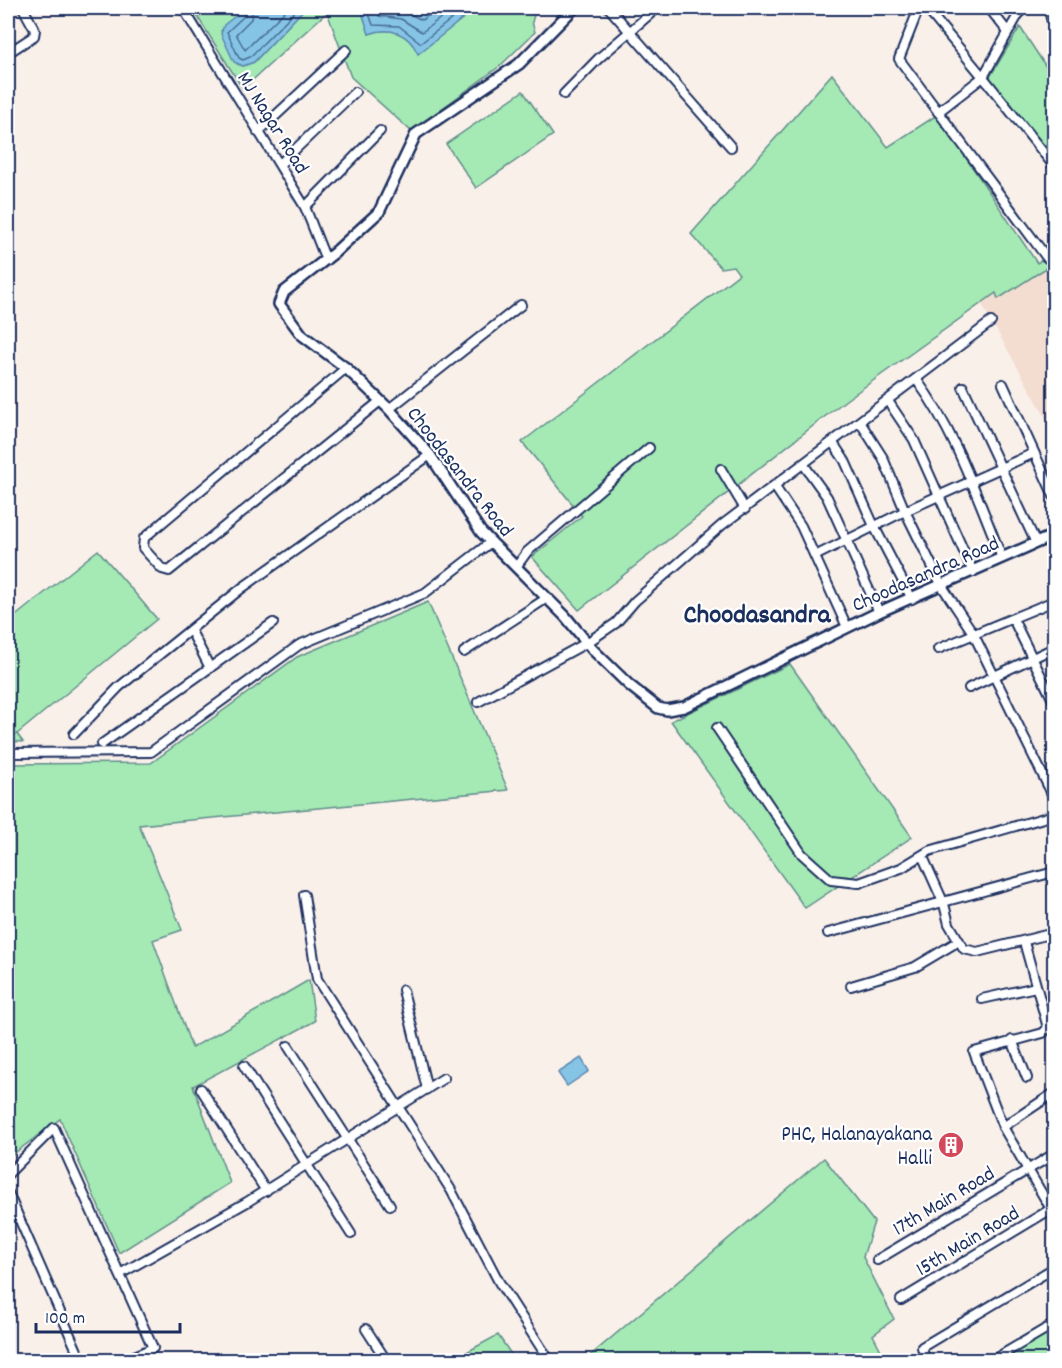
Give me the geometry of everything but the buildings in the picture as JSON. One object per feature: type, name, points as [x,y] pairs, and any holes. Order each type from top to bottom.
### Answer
[{"type":"street","points":[[8,53],[32,37],[35,32],[23,8]]},
{"type":"street","name":"MJ Nagar Road","points":[[183,8],[305,207],[326,260]]},
{"type":"street","name":"Choodasandra Road","points":[[574,8],[519,64],[416,134],[379,212],[326,260],[284,292],[279,304],[302,335],[346,368],[379,402],[389,409],[430,455],[481,532],[547,598],[629,686],[658,708],[667,710],[684,707],[879,612],[1054,535]]},
{"type":"street","points":[[609,8],[730,147]]},
{"type":"street","points":[[564,94],[657,8]]},
{"type":"street","points":[[920,8],[899,59],[1047,258]]},
{"type":"street","points":[[926,8],[1054,166]]},
{"type":"street","points":[[989,8],[1008,32]]},
{"type":"street","points":[[938,112],[983,77],[1022,8]]},
{"type":"street","points":[[1048,8],[1054,28]]},
{"type":"street","points":[[258,132],[346,50]]},
{"type":"street","points":[[280,164],[355,92]]},
{"type":"street","points":[[305,207],[380,131]]},
{"type":"street","points":[[389,409],[521,304]]},
{"type":"street","points":[[478,702],[588,642],[616,623],[662,576],[745,509],[991,322]]},
{"type":"street","points":[[346,368],[144,538],[143,548],[162,569],[169,571],[379,402]]},
{"type":"street","points":[[916,380],[940,415],[971,481],[1002,558]]},
{"type":"street","points":[[1003,384],[1054,496]]},
{"type":"street","points":[[963,387],[1036,543]]},
{"type":"street","points":[[888,401],[910,432],[973,572]]},
{"type":"street","points":[[860,422],[883,458],[905,511],[942,586],[973,633],[1054,798]]},
{"type":"street","points":[[833,443],[854,479],[874,526],[912,599]]},
{"type":"street","points":[[516,567],[527,552],[649,448]]},
{"type":"street","points":[[815,556],[939,495],[1034,453]]},
{"type":"street","points":[[74,734],[119,687],[242,588],[430,455]]},
{"type":"street","points":[[804,465],[827,497],[879,612]]},
{"type":"street","points":[[721,469],[745,509]]},
{"type":"street","points":[[775,487],[801,526],[847,627]]},
{"type":"street","points":[[8,753],[151,752],[299,645],[425,593],[491,542]]},
{"type":"street","points":[[464,652],[547,598]]},
{"type":"street","points":[[938,649],[1054,601]]},
{"type":"street","points":[[1013,619],[1054,702]]},
{"type":"street","points":[[102,744],[273,623]]},
{"type":"street","points":[[191,631],[210,669]]},
{"type":"street","points":[[969,688],[1054,648]]},
{"type":"street","points":[[717,728],[802,854],[831,880],[859,883],[923,857],[929,851],[1054,814]]},
{"type":"street","points":[[923,857],[944,904],[957,942],[964,949],[977,952],[1054,933]]},
{"type":"street","points":[[828,933],[944,904],[1054,872]]},
{"type":"street","points":[[304,896],[317,979],[451,1190],[499,1282],[549,1360]]},
{"type":"street","points":[[851,986],[915,967],[957,942]]},
{"type":"street","points":[[1024,942],[1048,1028],[1043,1033],[974,1052],[1003,1127],[1053,1211]]},
{"type":"street","points":[[982,999],[1036,987]]},
{"type":"street","points":[[403,990],[427,1089]]},
{"type":"street","points":[[1012,1040],[1027,1078]]},
{"type":"street","points":[[288,1046],[390,1204]]},
{"type":"street","points":[[244,1066],[351,1234]]},
{"type":"street","points":[[120,1274],[266,1191],[444,1078]]},
{"type":"street","points":[[201,1089],[266,1191]]},
{"type":"street","points":[[1003,1127],[1054,1093]]},
{"type":"street","points":[[8,1174],[54,1128],[153,1348],[125,1360]]},
{"type":"street","name":"17th Main Road","points":[[877,1260],[1054,1154]]},
{"type":"street","points":[[8,1193],[81,1360]]},
{"type":"street","name":"15th Main Road","points":[[901,1300],[1053,1211]]},
{"type":"street","points":[[925,1360],[922,1347],[1054,1268]]},
{"type":"street","points":[[993,1360],[1054,1324]]},
{"type":"street","points":[[366,1329],[386,1360]]},
{"type":"shaded area","points":[[1054,263],[1054,432],[981,303],[996,293],[999,298]]},
{"type":"green space","points":[[192,8],[239,8],[239,13],[221,31],[237,64],[243,66],[254,62],[305,8],[361,8],[369,34],[384,31],[398,33],[409,40],[418,53],[476,8],[536,8],[532,22],[535,32],[500,66],[411,131],[351,77],[327,12],[243,89]]},
{"type":"green space","points":[[1020,27],[1054,79],[1054,164],[988,80]]},
{"type":"green space","points":[[832,74],[888,147],[937,115],[1037,263],[1054,252],[1054,263],[998,299],[996,293],[846,400],[579,610],[532,557],[582,516],[522,442],[739,274],[733,266],[721,268],[691,234]]},
{"type":"green space","points":[[523,91],[553,135],[476,188],[446,144]]},
{"type":"green space","points":[[98,550],[157,619],[17,734],[23,742],[8,741],[8,622]]},
{"type":"green space","points":[[428,602],[508,790],[139,825],[182,930],[153,940],[192,1048],[309,980],[315,1021],[193,1086],[230,1183],[119,1253],[60,1119],[8,1158],[8,771],[10,764],[151,763],[297,657]]},
{"type":"green space","points":[[790,664],[912,837],[805,908],[671,721]]},
{"type":"green space","points":[[824,1158],[874,1222],[863,1257],[894,1319],[873,1335],[886,1360],[585,1360]]},
{"type":"green space","points":[[1053,1329],[1054,1360],[999,1360]]},
{"type":"green space","points":[[498,1335],[515,1360],[452,1360]]},
{"type":"water","points":[[239,8],[305,8],[254,62],[243,66],[234,62],[221,34],[224,25],[239,13]]},
{"type":"water","points":[[361,8],[476,8],[418,54],[410,41],[398,33],[384,31],[369,34]]},
{"type":"water","points":[[581,1058],[589,1071],[567,1086],[558,1073]]},
{"type":"place","name":"PHC, Halanayakana Halli","points":[[951,1145]]},
{"type":"district","name":"Choodasandra","points":[[757,613]]}]
